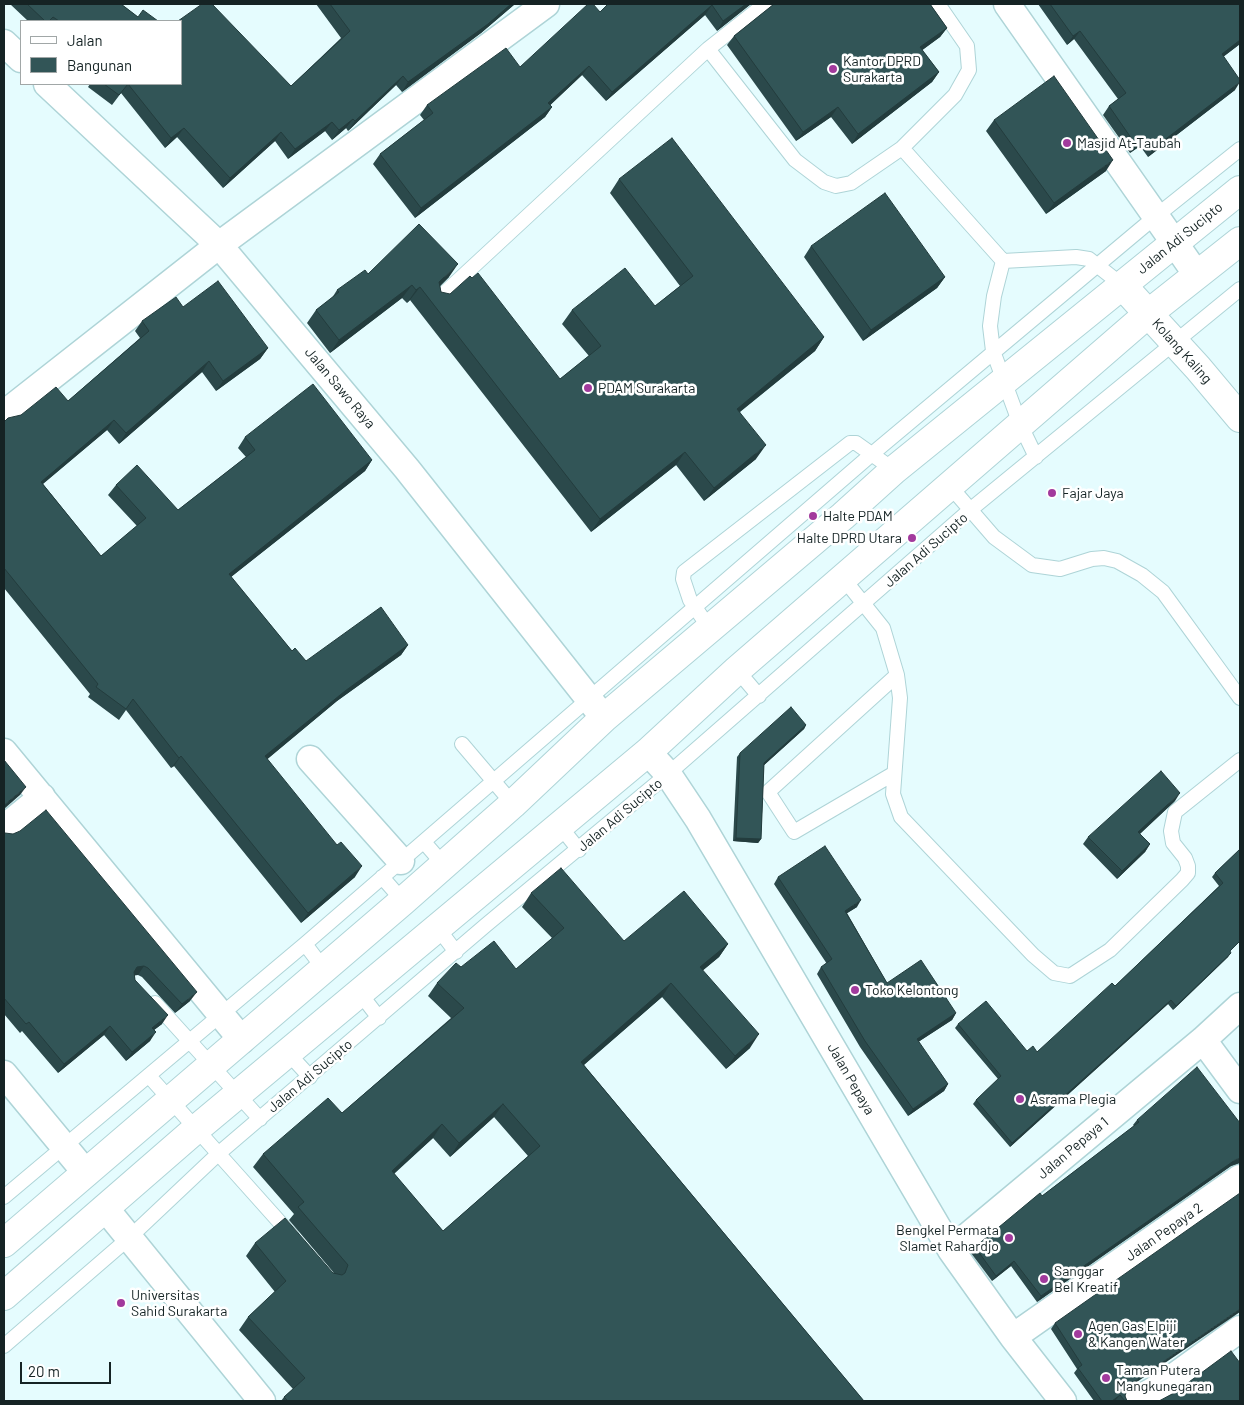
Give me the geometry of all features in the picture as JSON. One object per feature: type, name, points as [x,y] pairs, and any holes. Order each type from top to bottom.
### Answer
[{"type":"main road","name":"Jalan Adi Sucipto","points":[[4,1243],[212,1066],[513,804],[596,708],[710,629],[894,470],[1240,190]]},
{"type":"main road","name":"Jalan Adi Sucipto","points":[[4,1296],[237,1094],[437,927],[476,914],[559,825],[648,752],[737,670],[1149,313],[1240,241]]},
{"type":"main road","name":"Kolang Kaling","points":[[1122,285],[1149,313],[1240,418]]},
{"type":"street","points":[[4,414],[219,245],[546,4]]},
{"type":"street","points":[[1007,4],[1154,217],[1197,275]]},
{"type":"street","points":[[4,43],[20,58]]},
{"type":"street","name":"Jalan Sawo Raya","points":[[48,85],[219,245],[407,468],[596,708]]},
{"type":"street","points":[[4,752],[242,1040]]},
{"type":"street","name":"Jalan Pepaya","points":[[648,752],[668,774],[698,819],[951,1250],[1013,1337],[1063,1401]]},
{"type":"street","points":[[310,759],[392,869]]},
{"type":"street","points":[[4,828],[42,797]]},
{"type":"street","name":"Jalan Pepaya 1","points":[[951,1250],[1203,1040],[1240,1006]]},
{"type":"street","points":[[1203,1040],[1240,1090]]},
{"type":"street","points":[[4,1074],[86,1174]]},
{"type":"street","name":"Jalan Pepaya 2","points":[[1013,1337],[1240,1178]]},
{"type":"street","points":[[105,1208],[262,1401]]},
{"type":"street","points":[[1136,1401],[1161,1386],[1240,1329]]},
{"type":"lane","points":[[438,299],[708,49],[765,4]]},
{"type":"lane","points":[[708,49],[794,160],[824,182],[836,186],[851,183],[902,148],[955,95],[969,70],[967,46],[938,4]]},
{"type":"lane","points":[[902,148],[1003,261]]},
{"type":"lane","name":"Jalan Adi Sucipto","points":[[4,1198],[190,1042],[221,1013],[305,944],[494,781],[596,708],[694,605],[993,351],[1154,217],[1240,149]]},
{"type":"lane","points":[[1003,261],[1076,257],[1089,259],[1098,264],[1122,285]]},
{"type":"lane","points":[[1003,261],[990,326],[993,351],[1020,424],[1036,456]]},
{"type":"lane","name":"Jalan Adi Sucipto","points":[[4,1346],[129,1238],[218,1154],[456,952],[476,914],[579,850],[759,696],[970,510],[1240,289]]},
{"type":"lane","points":[[710,629],[690,600],[683,579],[684,572],[850,442],[856,443],[894,470]]},
{"type":"lane","points":[[949,485],[994,536],[1032,565],[1060,568],[1092,559],[1104,558],[1117,561],[1142,575],[1163,592],[1240,698]]},
{"type":"lane","points":[[843,578],[883,628],[897,675],[900,698],[893,794],[901,817],[1033,955],[1054,973],[1070,976],[1110,950],[1182,880],[1188,873],[1188,866],[1185,858],[1173,842],[1171,831],[1174,812],[1240,760]]},
{"type":"lane","points":[[737,670],[759,696]]},
{"type":"lane","points":[[893,774],[794,832],[768,792],[897,675]]},
{"type":"lane","points":[[462,744],[513,804]]},
{"type":"lane","points":[[559,825],[579,850]]},
{"type":"lane","points":[[424,842],[443,864]]},
{"type":"lane","points":[[392,869],[403,901]]},
{"type":"lane","points":[[437,927],[456,952]]},
{"type":"lane","points":[[305,944],[324,969]]},
{"type":"lane","points":[[359,992],[379,1018]]},
{"type":"lane","points":[[148,996],[260,1119]]},
{"type":"lane","points":[[288,1052],[310,1077]]},
{"type":"lane","points":[[149,1076],[169,1102],[299,1245]]},
{"type":"building","points":[[27,4],[121,4],[138,17],[143,10],[157,20],[58,20],[53,17],[50,20],[44,20]]},
{"type":"building","points":[[202,4],[212,4],[291,86],[350,31],[330,4],[511,4],[488,24],[408,82],[403,76],[355,121],[353,119],[339,130],[332,122],[295,149],[281,132],[230,178],[184,128],[171,138],[129,85],[182,85],[182,20],[179,20]]},
{"type":"building","points":[[588,4],[593,4],[600,12],[608,4],[746,4],[723,21],[712,5],[612,92],[589,66],[548,103],[552,107],[421,208],[380,154],[433,113],[427,105],[506,48],[520,67]]},
{"type":"building","name":"Kantor DPRD Surakarta","points":[[774,4],[930,4],[947,28],[920,47],[939,72],[858,134],[838,107],[803,132],[734,36]]},
{"type":"building","points":[[1050,4],[1240,4],[1240,40],[1222,54],[1240,82],[1154,148],[1146,138],[1136,145],[1109,106],[1126,93],[1080,31],[1073,36]]},
{"type":"building","points":[[1054,76],[1113,160],[1054,203],[994,120]]},
{"type":"building","points":[[105,85],[127,85],[119,95]]},
{"type":"building","points":[[672,138],[824,337],[737,409],[766,445],[714,488],[685,452],[600,519],[420,287],[416,290],[412,285],[339,340],[316,310],[339,292],[337,290],[365,270],[368,274],[419,224],[458,264],[439,282],[441,292],[450,294],[470,276],[472,278],[478,273],[560,379],[601,346],[572,310],[625,268],[655,306],[693,276],[619,179]]},
{"type":"building","points":[[885,193],[945,277],[871,330],[811,246]]},
{"type":"building","points":[[218,281],[268,348],[223,381],[209,361],[126,433],[114,420],[41,482],[101,556],[146,518],[116,485],[137,465],[178,510],[255,450],[245,437],[313,384],[372,460],[229,574],[292,651],[295,648],[306,661],[381,607],[408,645],[345,691],[265,756],[337,845],[341,842],[362,866],[308,913],[181,756],[179,758],[133,699],[126,709],[96,687],[98,684],[4,568],[4,422],[8,418],[21,415],[56,387],[68,401],[149,331],[142,321],[176,297],[183,307]]},
{"type":"building","points":[[791,707],[806,725],[764,763],[761,839],[736,838],[740,753]]},
{"type":"building","points":[[4,760],[26,787],[4,805]]},
{"type":"building","points":[[1161,771],[1180,793],[1138,832],[1150,844],[1122,871],[1088,837]]},
{"type":"building","points":[[46,810],[197,992],[182,1004],[148,968],[144,966],[137,967],[134,972],[135,980],[168,1015],[152,1028],[156,1032],[132,1052],[110,1026],[64,1064],[29,1022],[26,1024],[4,998],[4,834],[13,834],[20,831]]},
{"type":"building","points":[[825,846],[861,900],[845,911],[887,983],[921,960],[956,1013],[917,1039],[948,1084],[913,1109],[865,1041],[821,967],[832,959],[778,877]]},
{"type":"building","points":[[1240,849],[1240,941],[1230,951],[1231,953],[1176,1006],[1171,1000],[1012,1143],[976,1100],[1001,1076],[958,1024],[986,1001],[1027,1051],[1033,1046],[1037,1052],[1112,983],[1115,986],[1223,883],[1215,873]]},
{"type":"building","points":[[561,868],[624,941],[684,891],[728,944],[700,967],[759,1034],[735,1056],[671,983],[581,1062],[864,1401],[288,1401],[284,1397],[305,1378],[248,1317],[286,1281],[255,1243],[285,1218],[333,1273],[342,1275],[345,1273],[348,1265],[298,1207],[304,1202],[263,1154],[328,1098],[342,1113],[464,1008],[437,983],[456,963],[461,967],[494,941],[516,969],[564,928],[531,893]],"holes":[[[503,1104],[540,1146],[443,1231],[392,1171],[442,1124],[459,1143]]]},
{"type":"building","points":[[1197,1067],[1240,1123],[1240,1158],[1041,1296],[1014,1261],[996,1276],[975,1247],[1040,1193],[1042,1196],[1139,1122],[1137,1120]]},
{"type":"building","points":[[1240,1193],[1240,1309],[1132,1383],[1127,1389],[1125,1396],[1127,1401],[1120,1395],[1112,1401],[1102,1401],[1078,1368],[1082,1365],[1055,1323]]},
{"type":"building","points":[[1231,1351],[1240,1363],[1240,1401],[1159,1401],[1174,1393]]},
{"type":"place","name":"Kantor DPRD Surakarta","points":[[833,69]]},
{"type":"place","name":"Masjid At-Taubah","points":[[1067,143]]},
{"type":"place","name":"PDAM Surakarta","points":[[588,388]]},
{"type":"place","name":"Fajar Jaya","points":[[1052,493]]},
{"type":"place","name":"Halte PDAM","points":[[813,516]]},
{"type":"place","name":"Halte DPRD Utara","points":[[912,538]]},
{"type":"place","name":"Toko Kelontong","points":[[855,990]]},
{"type":"place","name":"Asrama Plegia","points":[[1020,1099]]},
{"type":"place","name":"Bengkel Permata Slamet Rahardjo","points":[[1009,1238]]},
{"type":"place","name":"Sanggar Bel Kreatif","points":[[1044,1279]]},
{"type":"place","name":"Universitas Sahid Surakarta","points":[[121,1303]]},
{"type":"place","name":"Agen Gas Elpiji & Kangen Water","points":[[1078,1334]]},
{"type":"place","name":"Taman Putera Mangkunegaran","points":[[1106,1378]]}]
